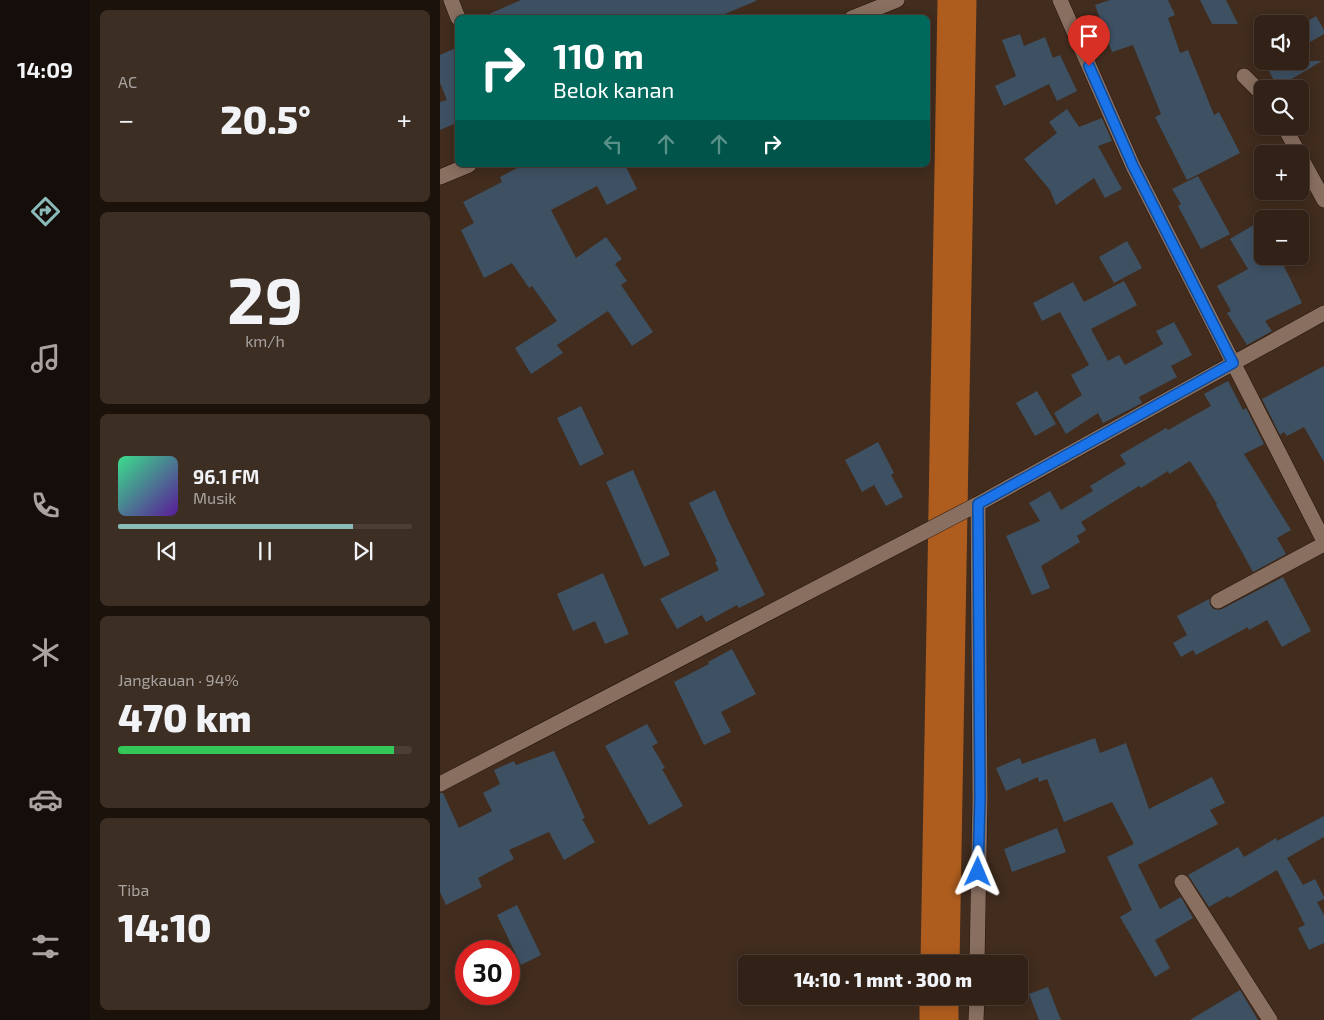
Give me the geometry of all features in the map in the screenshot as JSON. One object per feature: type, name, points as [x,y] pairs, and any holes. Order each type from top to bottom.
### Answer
[{"type":"street","points":[[451,0],[457,15]]},
{"type":"street","points":[[860,15],[897,0]]},
{"type":"street","points":[[1060,0],[1133,166],[1324,542],[1218,601]]},
{"type":"street","points":[[1244,76],[1254,86]]},
{"type":"street","points":[[440,177],[464,167]]},
{"type":"street","points":[[1309,173],[1324,200]]},
{"type":"street","points":[[440,784],[976,505],[1324,313]]},
{"type":"street","points":[[976,505],[980,798],[977,955]]},
{"type":"street","points":[[1182,882],[1270,1020]]},
{"type":"street","points":[[976,1020],[977,1005]]},
{"type":"building","points":[[521,0],[756,0],[722,15],[487,15]]},
{"type":"building","points":[[1110,0],[1168,0],[1175,15],[1168,18],[1180,53],[1188,50],[1214,115],[1219,112],[1240,153],[1187,180],[1155,117],[1161,114],[1133,45],[1112,52],[1095,5]]},
{"type":"building","points":[[1200,0],[1226,0],[1238,24],[1212,24]]},
{"type":"building","points":[[1316,16],[1324,30],[1324,34],[1309,43],[1309,20]]},
{"type":"building","points":[[1020,34],[1024,46],[1045,37],[1053,58],[1060,55],[1077,91],[1057,101],[1049,84],[1004,106],[995,86],[1016,76],[1002,40]]},
{"type":"building","points":[[455,48],[455,123],[440,130],[440,102],[447,100],[440,83],[440,55]]},
{"type":"building","points":[[1309,61],[1322,61],[1309,69]]},
{"type":"building","points":[[1268,70],[1307,70],[1290,80],[1274,80]]},
{"type":"building","points":[[1067,109],[1079,127],[1102,118],[1112,141],[1098,146],[1122,189],[1105,198],[1094,178],[1056,205],[1050,190],[1024,159],[1057,133],[1049,122]]},
{"type":"building","points":[[519,167],[626,167],[637,189],[607,205],[597,186],[551,210],[576,258],[606,237],[622,259],[615,264],[627,281],[621,285],[653,332],[632,346],[608,311],[557,345],[563,353],[531,374],[515,348],[557,321],[532,286],[529,288],[512,263],[484,278],[461,230],[474,223],[463,202],[502,182],[500,177]]},
{"type":"building","points":[[1198,176],[1230,234],[1201,249],[1178,206],[1181,204],[1172,189]]},
{"type":"building","points":[[1254,225],[1254,265],[1283,265],[1302,303],[1265,321],[1272,331],[1247,345],[1227,313],[1231,311],[1217,286],[1248,269],[1230,239]]},
{"type":"building","points":[[1127,241],[1142,268],[1114,283],[1099,257]]},
{"type":"building","points":[[1124,281],[1137,305],[1091,329],[1108,361],[1119,355],[1125,365],[1163,344],[1156,331],[1174,322],[1192,355],[1171,366],[1177,377],[1139,397],[1142,403],[1103,423],[1098,413],[1066,434],[1054,413],[1082,395],[1071,375],[1089,365],[1060,312],[1042,321],[1033,303],[1073,282],[1084,302]]},
{"type":"building","points":[[1324,366],[1324,462],[1304,427],[1287,436],[1284,432],[1280,435],[1262,399]]},
{"type":"building","points":[[1228,381],[1243,410],[1246,408],[1264,444],[1244,454],[1291,530],[1277,538],[1286,554],[1253,572],[1217,504],[1190,461],[1169,474],[1168,471],[1141,488],[1139,486],[1081,522],[1086,530],[1077,536],[1080,542],[1041,566],[1050,588],[1032,595],[1006,536],[1040,521],[1029,503],[1050,491],[1061,510],[1093,491],[1090,486],[1126,464],[1120,455],[1166,428],[1168,430],[1211,406],[1204,394]]},
{"type":"building","points":[[1037,391],[1056,424],[1035,436],[1016,403]]},
{"type":"building","points":[[581,406],[604,454],[580,466],[557,418]]},
{"type":"building","points":[[878,442],[894,473],[891,475],[903,497],[886,506],[874,485],[862,492],[845,460]]},
{"type":"building","points":[[633,470],[670,555],[644,567],[606,482]]},
{"type":"building","points":[[715,490],[765,595],[739,608],[737,605],[706,622],[702,615],[677,629],[660,599],[719,570],[715,562],[717,561],[689,503]]},
{"type":"building","points":[[603,573],[629,634],[605,644],[595,621],[573,631],[557,594]]},
{"type":"building","points":[[1283,577],[1311,631],[1282,647],[1267,620],[1249,630],[1248,627],[1196,655],[1193,650],[1181,657],[1173,643],[1187,635],[1177,616],[1209,599],[1213,609],[1222,609]]},
{"type":"building","points":[[732,649],[756,694],[721,712],[731,732],[704,745],[674,682],[709,664],[708,662]]},
{"type":"building","points":[[647,724],[658,743],[652,746],[665,768],[662,769],[683,806],[649,825],[605,746]]},
{"type":"building","points":[[1095,738],[1100,753],[1126,743],[1149,809],[1212,777],[1225,803],[1210,810],[1218,824],[1138,865],[1160,909],[1181,897],[1193,918],[1155,940],[1170,968],[1155,977],[1120,917],[1132,910],[1107,857],[1134,844],[1112,802],[1064,822],[1047,779],[1039,782],[1038,777],[1006,791],[996,768],[1020,758],[1022,764]]},
{"type":"building","points":[[554,751],[585,818],[582,819],[595,842],[564,860],[549,832],[509,850],[514,859],[478,878],[482,887],[446,905],[440,892],[440,793],[443,793],[459,828],[492,811],[483,793],[500,784],[494,770],[514,761],[516,765]]},
{"type":"building","points":[[1324,816],[1324,837],[1287,858],[1303,885],[1315,879],[1324,897],[1324,899],[1317,902],[1324,915],[1324,943],[1309,950],[1298,928],[1305,925],[1277,870],[1229,898],[1228,896],[1209,907],[1188,875],[1238,847],[1244,857],[1276,838],[1277,841]]},
{"type":"building","points":[[1057,828],[1066,852],[1012,872],[1004,849]]},
{"type":"building","points":[[517,905],[541,955],[521,965],[520,940],[509,940],[497,915]]},
{"type":"building","points":[[1048,987],[1061,1020],[1039,1020],[1029,994]]},
{"type":"building","points":[[1240,990],[1258,1020],[1190,1020]]},
{"type":"waterway","points":[[940,955],[957,0]]},
{"type":"waterway","points":[[939,1005],[939,1020]]},
{"type":"route","points":[[978,872],[980,798],[978,504],[1233,363],[1133,166],[1089,66]]}]
